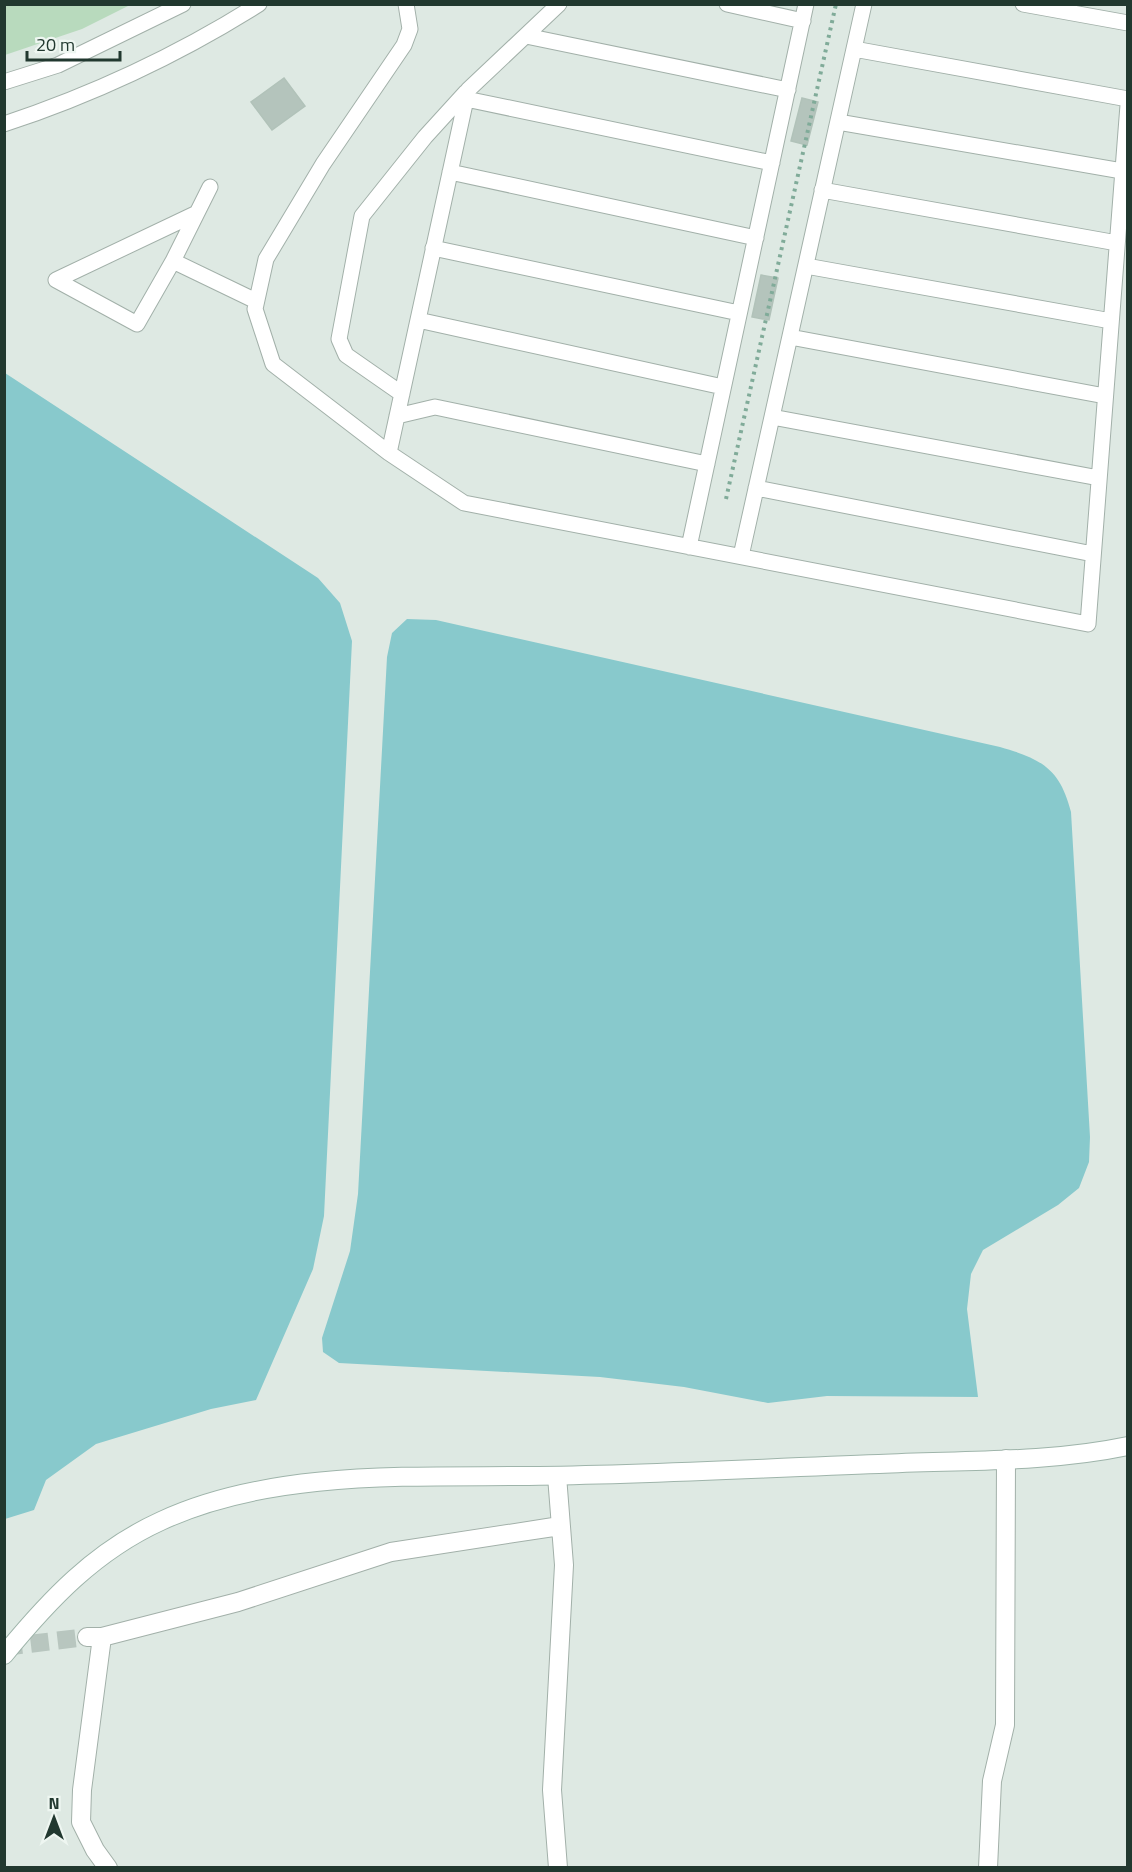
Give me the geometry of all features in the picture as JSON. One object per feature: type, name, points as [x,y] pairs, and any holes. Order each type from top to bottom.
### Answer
[{"type":"street","points":[[4,1655],[35,1617],[79,1573],[117,1545],[153,1525],[202,1506],[249,1494],[334,1481],[557,1476],[1006,1459],[1093,1454],[1128,1446]]},
{"type":"street","points":[[988,1868],[992,1781],[1005,1725],[1006,1459]]},
{"type":"street","points":[[557,1476],[564,1565],[552,1790],[558,1868]]},
{"type":"street","points":[[108,1868],[95,1850],[81,1822],[95,1637],[238,1602],[391,1552],[560,1526]]},
{"type":"lane","points":[[4,82],[58,65],[183,4]]},
{"type":"lane","points":[[4,124],[72,102],[142,71],[206,38],[260,4]]},
{"type":"lane","points":[[406,4],[410,29],[404,45],[323,164],[266,259],[255,309],[273,364],[388,453],[464,503],[1088,624],[1128,105]]},
{"type":"lane","points":[[402,394],[346,355],[339,339],[362,216],[425,137],[559,4]]},
{"type":"lane","points":[[727,4],[803,21]]},
{"type":"lane","points":[[688,546],[806,4]]},
{"type":"lane","points":[[741,556],[864,4]]},
{"type":"lane","points":[[1023,4],[1128,23]]},
{"type":"lane","points":[[526,36],[788,90]]},
{"type":"lane","points":[[854,49],[1128,99]]},
{"type":"lane","points":[[388,453],[467,94]]},
{"type":"lane","points":[[467,94],[772,163]]},
{"type":"lane","points":[[838,122],[1122,171]]},
{"type":"lane","points":[[450,172],[756,238]]},
{"type":"lane","points":[[197,213],[56,280],[137,324],[173,261],[197,213],[210,187]]},
{"type":"lane","points":[[822,190],[1117,243]]},
{"type":"lane","points":[[433,248],[739,313]]},
{"type":"lane","points":[[173,261],[256,301]]},
{"type":"lane","points":[[806,266],[1111,321]]},
{"type":"lane","points":[[418,320],[723,387]]},
{"type":"lane","points":[[790,337],[1105,396]]},
{"type":"lane","points":[[397,416],[435,407],[707,464]]},
{"type":"lane","points":[[772,417],[1099,478]]},
{"type":"lane","points":[[756,488],[1093,554]]},
{"type":"path","points":[[725,502],[836,4]]},
{"type":"green space","points":[[5,4],[130,5],[82,29],[5,55]]},
{"type":"water","points":[[5,373],[318,578],[340,603],[352,641],[324,1216],[313,1269],[256,1400],[211,1409],[96,1444],[46,1480],[34,1510],[5,1519]]},
{"type":"water","points":[[407,619],[436,620],[1000,747],[1027,756],[1047,768],[1055,776],[1067,797],[1071,812],[1090,1137],[1089,1162],[1079,1188],[1058,1205],[983,1250],[971,1274],[967,1309],[978,1397],[827,1396],[768,1403],[684,1387],[600,1377],[339,1363],[323,1352],[322,1338],[350,1251],[358,1194],[387,657],[392,633]]},
{"type":"building","points":[[284,78],[305,106],[272,130],[251,102]]},
{"type":"building","points":[[802,98],[818,102],[807,145],[791,141]]},
{"type":"building","points":[[761,275],[778,278],[769,320],[752,317]]},
{"type":"tunnel","points":[[4,1647],[87,1637]]}]
